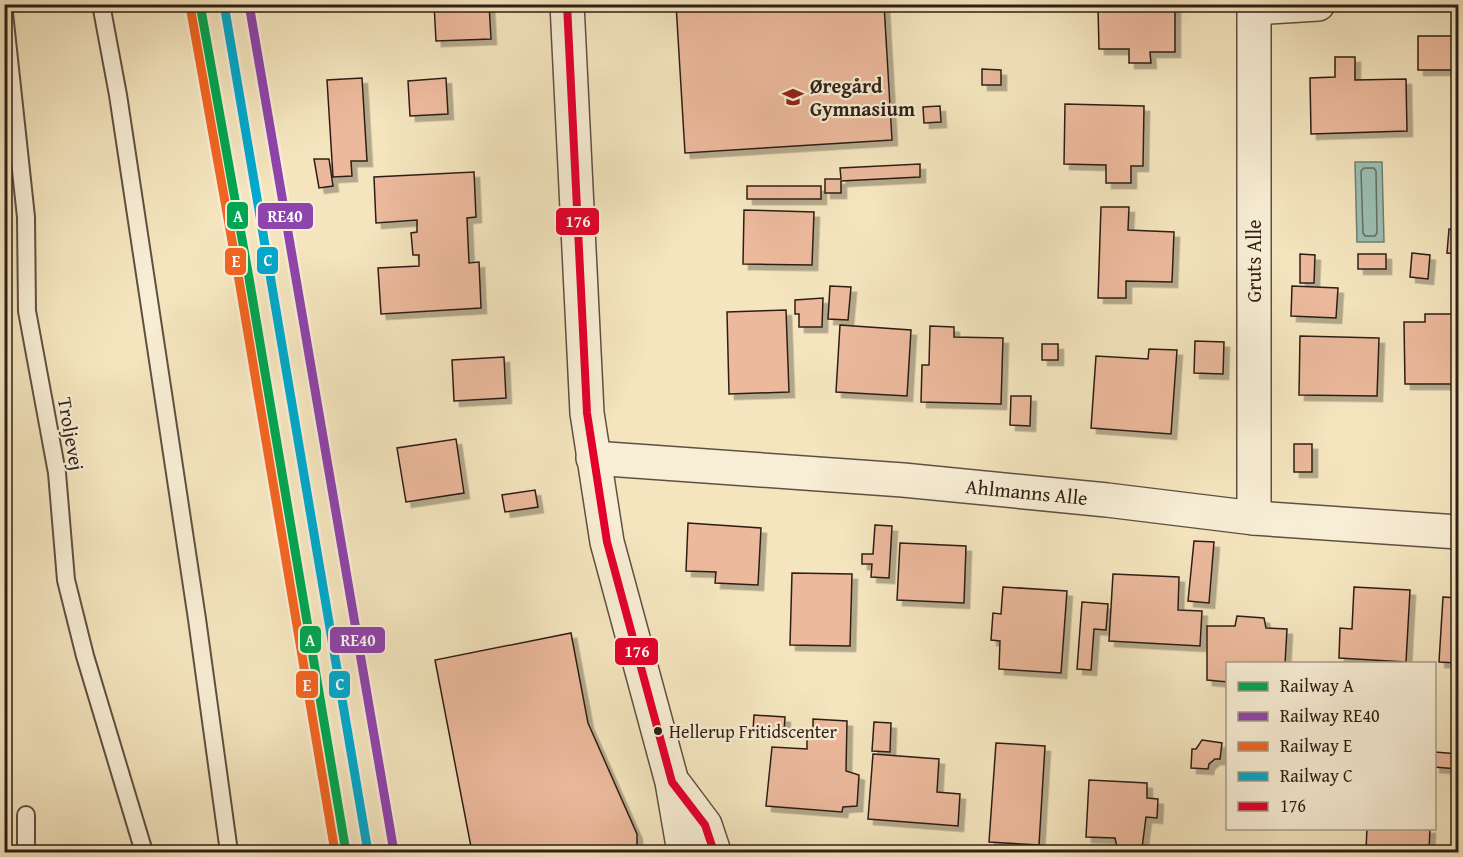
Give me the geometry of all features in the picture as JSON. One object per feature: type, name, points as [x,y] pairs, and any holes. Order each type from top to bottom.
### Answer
[{"type":"street","points":[[567,4],[587,413],[593,459],[607,542],[672,782],[684,852]]},
{"type":"street","points":[[1254,6],[1318,4]]},
{"type":"street","name":"Gruts Alle","points":[[1254,6],[1254,518]]},
{"type":"street","name":"Ahlmanns Alle","points":[[593,459],[903,480],[1107,500],[1254,518],[1458,532]]},
{"type":"street","points":[[672,782],[705,825],[714,852]]},
{"type":"lane","points":[[101,4],[120,107],[229,852]]},
{"type":"lane","name":"Troljevej","points":[[4,13],[26,218],[27,311],[57,473],[66,580],[85,656],[144,852]]},
{"type":"lane","points":[[26,815],[26,852]]},
{"type":"water","points":[[1355,162],[1382,162],[1384,242],[1357,242]]},
{"type":"building","points":[[434,4],[489,4],[491,39],[436,41]]},
{"type":"building","points":[[676,4],[884,4],[892,140],[685,153]]},
{"type":"building","points":[[1107,4],[1175,4],[1175,52],[1150,52],[1151,63],[1129,63],[1129,49],[1099,49],[1098,8],[1107,8]]},
{"type":"building","points":[[1418,36],[1456,36],[1456,70],[1418,70]]},
{"type":"building","points":[[1335,57],[1355,57],[1355,80],[1406,79],[1407,131],[1311,134],[1310,78],[1335,77]]},
{"type":"building","points":[[982,69],[1001,70],[1001,85],[982,85]]},
{"type":"building","points":[[362,78],[367,161],[351,161],[352,176],[333,177],[327,80]]},
{"type":"building","points":[[446,78],[448,114],[410,116],[408,81]]},
{"type":"building","points":[[1065,104],[1144,106],[1143,166],[1131,166],[1131,183],[1106,183],[1106,165],[1064,164]]},
{"type":"building","points":[[940,106],[941,122],[924,123],[923,107]]},
{"type":"building","points":[[314,159],[329,159],[333,186],[319,188]]},
{"type":"building","points":[[920,164],[920,177],[841,181],[841,193],[825,193],[825,179],[841,179],[840,168]]},
{"type":"building","points":[[474,172],[476,217],[467,218],[469,263],[479,262],[481,308],[381,314],[378,268],[419,266],[419,255],[413,255],[411,233],[417,232],[417,220],[376,223],[374,177]]},
{"type":"building","points":[[747,186],[821,186],[821,199],[747,199]]},
{"type":"building","points":[[1101,207],[1129,207],[1128,230],[1174,232],[1172,282],[1126,281],[1126,298],[1098,298]]},
{"type":"building","points":[[744,210],[814,212],[812,265],[743,264]]},
{"type":"building","points":[[1449,229],[1458,230],[1458,254],[1447,253]]},
{"type":"building","points":[[1412,253],[1430,255],[1428,279],[1410,277]]},
{"type":"building","points":[[1300,254],[1315,255],[1314,283],[1300,283]]},
{"type":"building","points":[[1358,254],[1386,254],[1386,269],[1358,269]]},
{"type":"building","points":[[830,286],[851,287],[848,320],[828,319]]},
{"type":"building","points":[[1292,286],[1338,288],[1336,318],[1291,316]]},
{"type":"building","points":[[823,298],[822,327],[799,327],[799,314],[795,314],[795,300]]},
{"type":"building","points":[[786,310],[789,392],[729,394],[727,312]]},
{"type":"building","points":[[1425,314],[1458,314],[1458,384],[1405,384],[1404,322],[1425,322]]},
{"type":"building","points":[[840,325],[911,330],[907,396],[836,392]]},
{"type":"building","points":[[930,326],[954,327],[954,337],[1003,338],[1001,404],[921,402],[922,365],[929,365]]},
{"type":"building","points":[[1300,336],[1379,338],[1377,396],[1299,395]]},
{"type":"building","points":[[1195,341],[1224,342],[1223,374],[1194,373]]},
{"type":"building","points":[[1042,344],[1058,344],[1058,360],[1042,360]]},
{"type":"building","points":[[1149,349],[1177,350],[1171,434],[1091,428],[1096,356],[1148,359]]},
{"type":"building","points":[[504,357],[506,398],[454,401],[452,360]]},
{"type":"building","points":[[1011,396],[1031,396],[1030,426],[1010,425]]},
{"type":"building","points":[[456,439],[464,493],[406,502],[397,448]]},
{"type":"building","points":[[1294,444],[1312,444],[1312,472],[1294,472]]},
{"type":"building","points":[[535,490],[538,507],[505,512],[502,495]]},
{"type":"building","points":[[688,523],[761,528],[758,585],[715,583],[716,572],[686,571]]},
{"type":"building","points":[[875,525],[892,526],[889,578],[871,577],[872,564],[862,564],[862,554],[873,554]]},
{"type":"building","points":[[1194,541],[1214,542],[1209,603],[1188,601]]},
{"type":"building","points":[[900,543],[966,546],[964,603],[897,600]]},
{"type":"building","points":[[792,573],[852,574],[850,646],[790,645]]},
{"type":"building","points":[[1113,574],[1179,577],[1178,610],[1202,611],[1200,646],[1109,641]]},
{"type":"building","points":[[1003,587],[1067,591],[1061,673],[999,669],[1000,641],[991,640],[993,613],[1001,614]]},
{"type":"building","points":[[1354,587],[1410,590],[1406,662],[1339,658],[1340,628],[1352,629]]},
{"type":"building","points":[[1443,597],[1458,598],[1458,663],[1439,662]]},
{"type":"building","points":[[1082,602],[1108,604],[1106,630],[1094,629],[1091,670],[1077,669]]},
{"type":"building","points":[[1237,616],[1264,618],[1266,628],[1287,629],[1285,662],[1226,662],[1226,682],[1207,680],[1207,626],[1235,626]]},
{"type":"building","points":[[571,633],[588,723],[637,834],[637,852],[472,852],[435,660]]},
{"type":"building","points":[[754,715],[785,717],[784,733],[753,731]]},
{"type":"building","points":[[813,719],[847,721],[846,771],[859,775],[857,806],[843,807],[842,812],[766,806],[772,747],[807,749],[807,731],[813,729]]},
{"type":"building","points":[[874,722],[891,723],[890,752],[872,751]]},
{"type":"building","points":[[1202,740],[1222,743],[1220,759],[1215,759],[1209,764],[1208,769],[1191,768],[1192,749],[1196,749]]},
{"type":"building","points":[[996,743],[1045,746],[1039,845],[989,842]]},
{"type":"building","points":[[1436,752],[1458,754],[1458,769],[1436,767]]},
{"type":"building","points":[[873,754],[939,759],[937,792],[960,794],[958,826],[868,819]]},
{"type":"building","points":[[1458,772],[1458,803],[1456,803]]},
{"type":"building","points":[[1089,780],[1147,783],[1147,798],[1158,799],[1157,818],[1146,817],[1142,848],[1117,847],[1115,838],[1086,837]]},
{"type":"building","points":[[1367,830],[1430,830],[1429,851],[1366,850]]},
{"type":"rail line","name":"A","points":[[200,4],[346,852]]},
{"type":"rail line","name":"C","points":[[224,4],[368,852]]},
{"type":"rail line","name":"RE40","points":[[249,4],[394,852]]},
{"type":"rail line","name":"E","points":[[190,6],[239,280],[335,852]]},
{"type":"transit line","name":"176","points":[[567,4],[587,413],[607,542],[672,782],[705,825],[714,852]]},
{"type":"place","name":"Øregård Gymnasium","points":[[793,97]]},
{"type":"place","name":"Hellerup Fritidscenter","points":[[658,731]]}]
